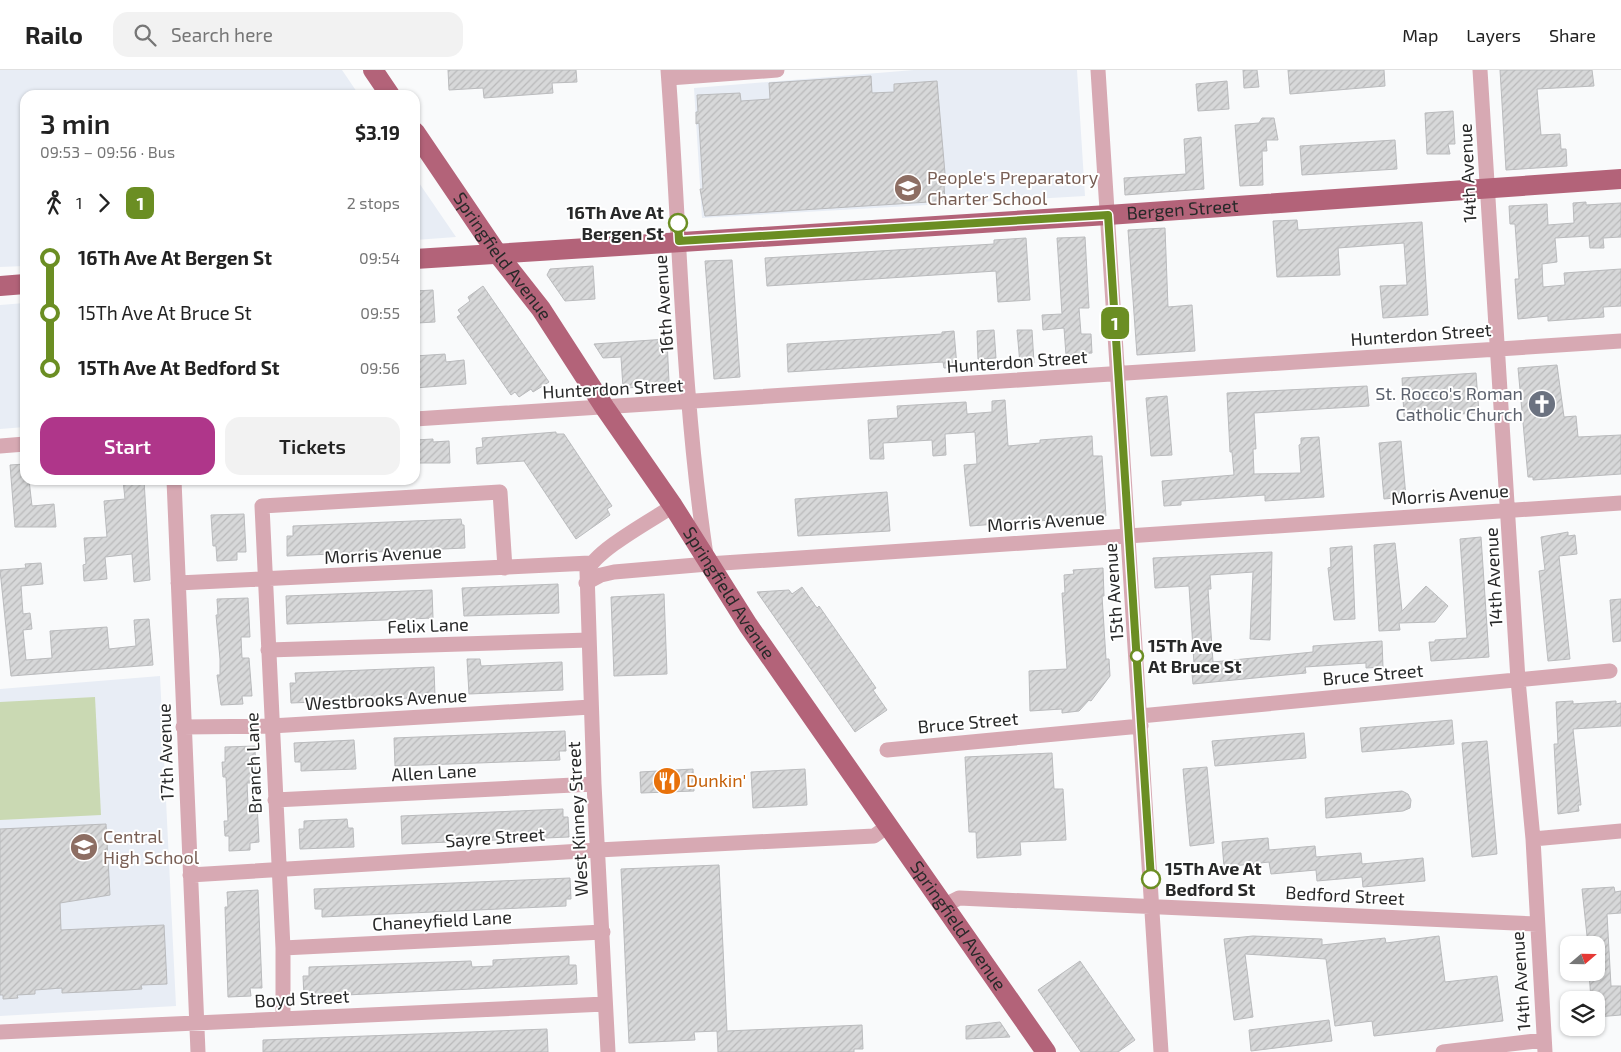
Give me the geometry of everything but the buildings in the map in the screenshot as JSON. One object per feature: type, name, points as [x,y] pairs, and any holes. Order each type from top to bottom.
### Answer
[{"type":"main road","points":[[373,70],[387,90]]},
{"type":"main road","name":"Springfield Avenue","points":[[420,139],[497,253],[541,309],[605,408],[673,506],[748,625],[1046,1052]]},
{"type":"main road","name":"Bergen Street","points":[[420,259],[1108,215],[1621,179]]},
{"type":"main road","points":[[0,286],[20,284]]},
{"type":"street","points":[[668,74],[777,70]]},
{"type":"street","name":"15th Avenue","points":[[1098,70],[1162,1052]]},
{"type":"street","name":"14th Avenue","points":[[1480,70],[1509,510],[1518,680],[1533,840],[1544,1046]]},
{"type":"street","name":"16th Avenue","points":[[668,74],[698,502],[708,564]]},
{"type":"street","name":"Hunterdon Street","points":[[420,419],[690,403],[1621,341]]},
{"type":"street","points":[[0,446],[20,444]]},
{"type":"street","name":"17th Avenue","points":[[174,485],[198,1052]]},
{"type":"street","name":"Branch Lane","points":[[283,1018],[282,948],[262,506],[500,492],[504,568]]},
{"type":"street","name":"Morris Avenue","points":[[586,583],[601,575],[614,572],[708,564],[1621,503]]},
{"type":"street","points":[[586,583],[590,563],[673,506]]},
{"type":"street","name":"Morris Avenue","points":[[178,583],[590,563]]},
{"type":"street","name":"West Kinney Street","points":[[586,583],[608,1052]]},
{"type":"street","name":"Felix Lane","points":[[268,650],[589,640]]},
{"type":"street","name":"Bruce Street","points":[[887,750],[1610,671]]},
{"type":"street","name":"Westbrooks Avenue","points":[[183,727],[272,726],[591,707]]},
{"type":"street","name":"Allen Lane","points":[[274,800],[594,784]]},
{"type":"street","name":"Sayre Street","points":[[190,875],[598,850],[874,836],[888,826]]},
{"type":"street","points":[[1533,840],[1621,831]]},
{"type":"street","name":"Bedford Street","points":[[943,906],[959,898],[1152,905],[1536,924]]},
{"type":"street","name":"Chaneyfield Lane","points":[[282,948],[603,932]]},
{"type":"street","name":"Boyd Street","points":[[0,1032],[606,1004]]},
{"type":"street","points":[[1443,1052],[1544,1046]]},
{"type":"shaded area","points":[[0,70],[342,70],[356,90],[20,90],[20,266],[0,267]]},
{"type":"shaded area","points":[[914,70],[1077,70],[1085,196],[702,218],[694,88]]},
{"type":"shaded area","points":[[420,184],[456,237],[420,240]]},
{"type":"shaded area","points":[[20,303],[20,427],[0,429],[0,305]]},
{"type":"shaded area","name":"Central High School","points":[[160,676],[176,1006],[0,1016],[0,689]]},
{"type":"green space","points":[[95,697],[101,815],[0,820],[0,702]]},
{"type":"bus line","name":"1","points":[[678,223],[679,241],[1108,215],[1151,879]]},
{"type":"place","name":"People's Preparatory Charter School","points":[[908,188]]},
{"type":"place","name":"16Th Ave At Bergen St","points":[[678,223]]},
{"type":"place","name":"St. Rocco's Roman Catholic Church","points":[[1542,404]]},
{"type":"place","name":"15Th Ave At Bruce St","points":[[1137,656]]},
{"type":"place","name":"Dunkin'","points":[[667,781]]},
{"type":"place","name":"Central High School","points":[[84,847]]},
{"type":"place","name":"15Th Ave At Bedford St","points":[[1151,879]]}]
